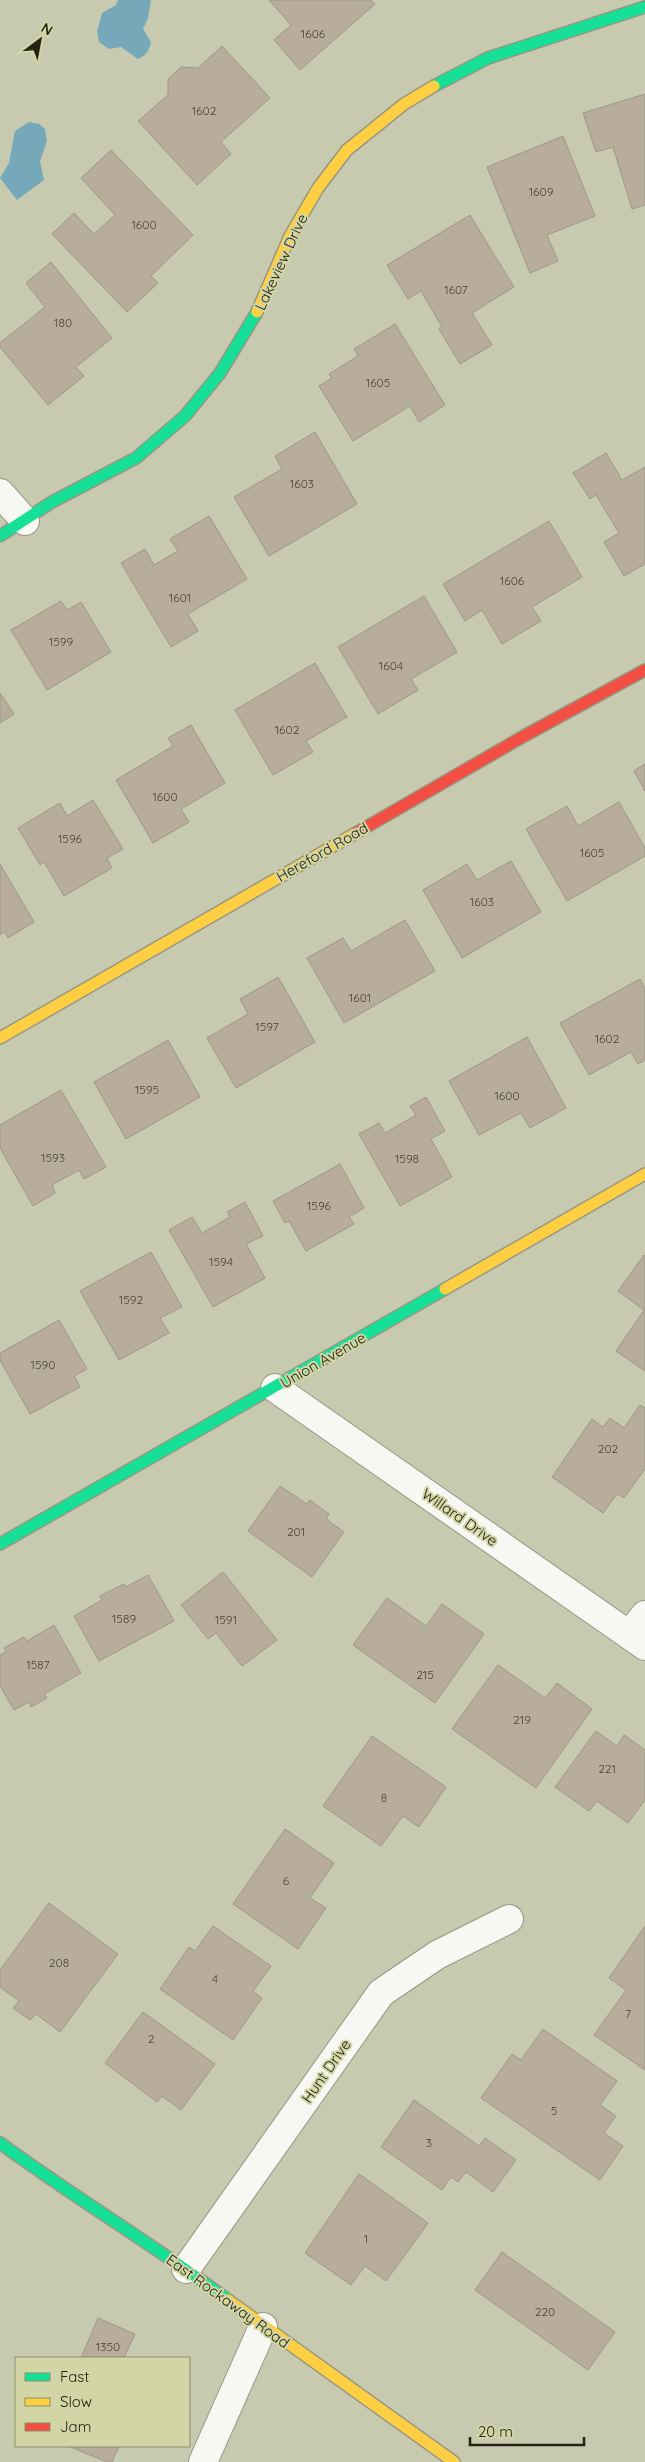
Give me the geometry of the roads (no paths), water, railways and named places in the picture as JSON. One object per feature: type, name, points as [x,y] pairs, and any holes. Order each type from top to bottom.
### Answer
[{"type":"street","name":"Lakeview Drive","points":[[0,536],[52,502],[136,458],[185,416],[220,373],[254,320],[290,236],[318,188],[347,150],[404,104],[452,75],[488,58],[645,7]]},
{"type":"street","points":[[0,493],[25,521]]},
{"type":"street","name":"Hereford Road","points":[[0,1038],[515,741],[645,670]]},
{"type":"street","name":"Union Avenue","points":[[0,1544],[275,1388],[645,1174]]},
{"type":"street","name":"Willard Drive","points":[[275,1388],[640,1632]]},
{"type":"street","name":"Hunt Drive","points":[[186,2269],[381,1993],[437,1956],[508,1918]]},
{"type":"street","name":"East Rockaway Road","points":[[0,2143],[41,2173],[186,2269],[263,2327],[454,2462]]},
{"type":"street","points":[[203,2462],[263,2327]]},
{"type":"water","points":[[118,0],[151,0],[148,18],[143,29],[151,42],[147,53],[138,59],[121,47],[109,49],[99,42],[97,32],[102,13],[116,5]]},
{"type":"water","points":[[29,122],[39,124],[45,129],[47,141],[40,161],[44,180],[17,200],[0,178],[9,163],[15,131]]}]
